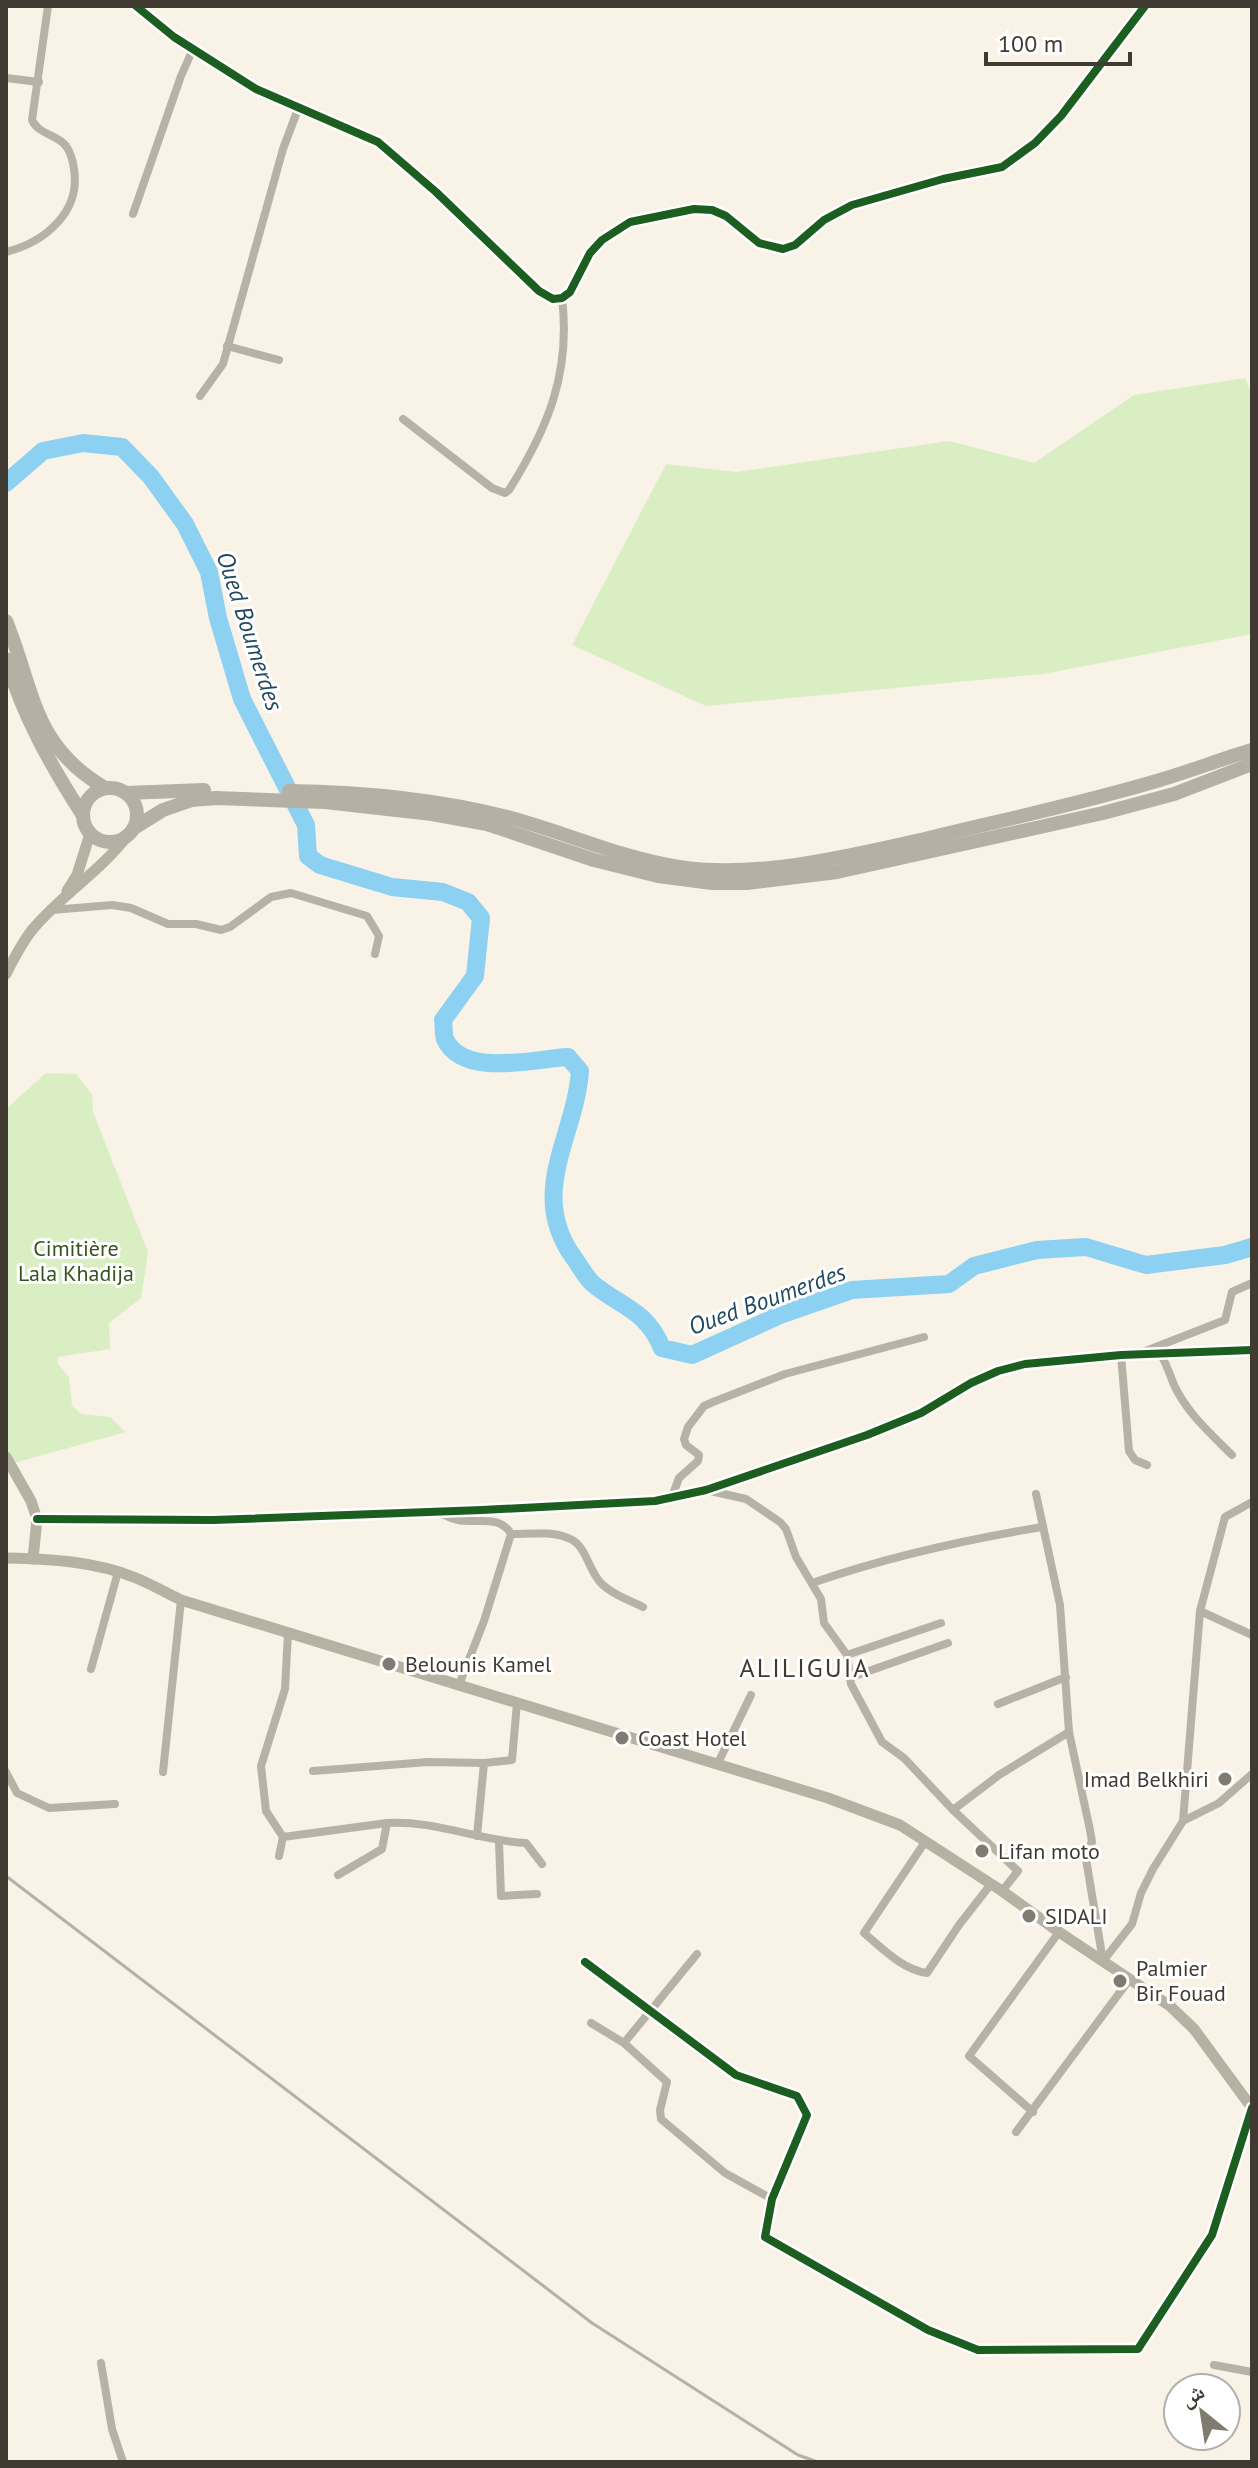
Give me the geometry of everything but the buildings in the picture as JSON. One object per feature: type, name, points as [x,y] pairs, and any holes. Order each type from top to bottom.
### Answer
[{"type":"highway","points":[[6,621],[29,695],[49,737],[67,760],[105,788],[126,793],[210,790],[308,796],[365,794],[446,803],[514,819],[681,868],[787,866],[880,849],[1162,780],[1252,750]]},
{"type":"highway","points":[[6,659],[26,718],[40,745],[82,814],[90,834],[105,842],[113,842],[163,810],[192,800],[280,795]]},
{"type":"highway","points":[[308,796],[463,818],[513,831],[623,869],[688,881],[747,883],[837,872],[1092,816],[1174,794],[1252,764]]},
{"type":"highway","points":[[82,814],[89,797],[105,788]]},
{"type":"highway","points":[[126,793],[137,813],[131,832]]},
{"type":"street","points":[[6,252],[27,245],[56,225],[73,200],[76,184],[71,154],[65,144],[38,129],[32,120],[48,6]]},
{"type":"street","points":[[136,6],[157,25],[256,89],[378,142],[436,192],[539,291],[553,299],[562,298],[570,292],[590,253],[616,228],[630,222],[671,212],[712,210],[726,216],[759,243],[783,249],[795,245],[824,220],[852,205],[943,179],[1002,167],[1035,143],[1061,116],[1145,6]]},
{"type":"street","points":[[133,214],[193,49]]},
{"type":"street","points":[[6,78],[39,82]]},
{"type":"street","points":[[200,396],[223,364],[283,149],[298,109]]},
{"type":"street","points":[[403,419],[492,488],[505,493],[509,490],[544,426],[559,386],[565,324],[562,298]]},
{"type":"street","points":[[227,346],[279,360]]},
{"type":"street","points":[[6,974],[33,929],[85,882],[131,832]]},
{"type":"street","points":[[63,899],[77,875],[90,834]]},
{"type":"street","points":[[52,910],[122,906],[163,922],[196,924],[221,930],[271,897],[291,893],[367,916],[379,936],[375,954]]},
{"type":"street","points":[[1139,1354],[1225,1320],[1232,1292],[1252,1283]]},
{"type":"street","points":[[672,1497],[679,1478],[698,1461],[699,1455],[686,1445],[684,1439],[688,1427],[704,1406],[785,1374],[924,1337]]},
{"type":"street","points":[[37,1519],[213,1520],[605,1504],[672,1497],[706,1490],[867,1435],[921,1413],[971,1383],[1025,1364],[1121,1355],[1252,1350]]},
{"type":"street","points":[[1121,1355],[1129,1451],[1135,1460],[1147,1465]]},
{"type":"street","points":[[1161,1355],[1175,1386],[1199,1423],[1232,1455]]},
{"type":"street","points":[[6,1457],[19,1477],[37,1519],[33,1559]]},
{"type":"street","points":[[6,1477],[19,1477]]},
{"type":"street","points":[[706,1490],[746,1499],[786,1529],[796,1557],[821,1599],[824,1623],[847,1655],[851,1684],[882,1742],[904,1758],[953,1810],[1018,1871],[997,1887],[927,1973],[918,1972],[896,1960],[864,1933],[925,1842]]},
{"type":"street","points":[[1036,1494],[1060,1605],[1069,1732],[1092,1842],[1085,1853],[1103,1961]]},
{"type":"street","points":[[1103,1961],[1132,1924],[1141,1893],[1183,1821],[1200,1611],[1225,1517],[1252,1502]]},
{"type":"street","points":[[437,1511],[458,1520],[499,1522],[507,1526],[511,1534],[484,1621],[459,1685]]},
{"type":"street","points":[[812,1583],[872,1562],[955,1541],[1042,1527]]},
{"type":"street","points":[[511,1534],[562,1536],[572,1540],[579,1546],[600,1582],[615,1594],[643,1607]]},
{"type":"street","points":[[6,1561],[61,1561],[118,1572],[181,1600],[828,1798],[900,1825],[997,1887],[1170,2006],[1194,2029],[1252,2108],[1212,2235],[1138,2349],[978,2350],[928,2330],[765,2237],[772,2199],[807,2115],[797,2096],[736,2075],[585,1962]]},
{"type":"street","points":[[91,1669],[118,1572]]},
{"type":"street","points":[[163,1772],[181,1600]]},
{"type":"street","points":[[1200,1611],[1252,1635]]},
{"type":"street","points":[[847,1655],[941,1623]]},
{"type":"street","points":[[279,1856],[283,1837],[266,1811],[261,1766],[285,1689],[288,1633]]},
{"type":"street","points":[[852,1677],[948,1643]]},
{"type":"street","points":[[998,1704],[1066,1677]]},
{"type":"street","points":[[717,1765],[751,1695]]},
{"type":"street","points":[[313,1771],[428,1762],[512,1760],[517,1703]]},
{"type":"street","points":[[953,1810],[999,1775],[1069,1732]]},
{"type":"street","points":[[477,1836],[484,1763]]},
{"type":"street","points":[[6,1772],[17,1793],[49,1808],[115,1804]]},
{"type":"street","points":[[1183,1821],[1219,1803],[1252,1774]]},
{"type":"street","points":[[283,1837],[412,1821],[499,1842],[526,1843],[542,1864]]},
{"type":"street","points":[[338,1875],[382,1849],[387,1823]]},
{"type":"street","points":[[499,1842],[501,1896],[537,1894]]},
{"type":"street","points":[[1033,2112],[969,2056],[1059,1932]]},
{"type":"street","points":[[624,2043],[697,1954]]},
{"type":"street","points":[[1016,2132],[1129,1980]]},
{"type":"street","points":[[591,2023],[624,2043],[667,2082],[660,2110],[661,2119],[725,2173],[772,2199]]},
{"type":"street","points":[[101,2363],[112,2429],[123,2462]]},
{"type":"street","points":[[1214,2365],[1252,2372]]},
{"type":"green space","points":[[1245,378],[1252,394],[1252,634],[1043,674],[706,706],[572,645],[666,464],[737,472],[949,441],[1034,463],[1134,395]]},
{"type":"green space","name":"Cimitière Lala Khadija","points":[[46,1073],[76,1074],[92,1095],[93,1112],[148,1252],[141,1298],[109,1323],[110,1349],[58,1357],[58,1364],[69,1377],[72,1406],[81,1414],[110,1417],[126,1432],[14,1463],[6,1449],[6,1109]]},
{"type":"waterway","name":"Oued Boumerdes","points":[[6,483],[43,451],[83,443],[122,447],[151,477],[185,524],[209,572],[218,618],[242,699],[306,825],[308,856],[320,865],[392,887],[443,892],[468,902],[481,918],[475,976],[443,1020],[445,1039],[454,1051],[467,1059],[500,1063],[568,1057],[580,1071],[558,1165],[554,1211],[561,1234],[589,1280],[640,1317],[656,1335],[662,1348],[692,1355],[780,1315],[852,1290],[949,1284],[974,1266],[1037,1250],[1086,1247],[1146,1265],[1225,1255],[1252,1247]]},
{"type":"railway","points":[[6,1876],[592,2323],[798,2455],[818,2462]]},
{"type":"cycle path","points":[[136,6],[174,37],[256,89],[378,142],[436,192],[539,291],[553,299],[562,298],[570,292],[590,253],[602,240],[630,222],[694,209],[712,210],[726,216],[759,243],[783,249],[795,245],[824,220],[852,205],[943,179],[1002,167],[1035,143],[1061,116],[1145,6]]},
{"type":"cycle path","points":[[37,1519],[213,1520],[655,1501],[706,1490],[867,1435],[921,1413],[971,1383],[1025,1364],[1121,1355],[1252,1350]]},
{"type":"cycle path","points":[[585,1962],[736,2075],[797,2096],[807,2115],[772,2199],[765,2237],[928,2330],[978,2350],[1138,2349],[1212,2235],[1252,2108]]},
{"type":"place","name":"Belounis Kamel","points":[[389,1664]]},
{"type":"place","name":"Coast Hotel","points":[[622,1738]]},
{"type":"place","name":"Imad Belkhiri","points":[[1225,1779]]},
{"type":"place","name":"Lifan moto","points":[[982,1851]]},
{"type":"place","name":"SIDALI","points":[[1029,1916]]},
{"type":"place","name":"Palmier Bir Fouad","points":[[1120,1981]]},
{"type":"district","name":"ALILIGUIA","points":[[805,1667]]}]
